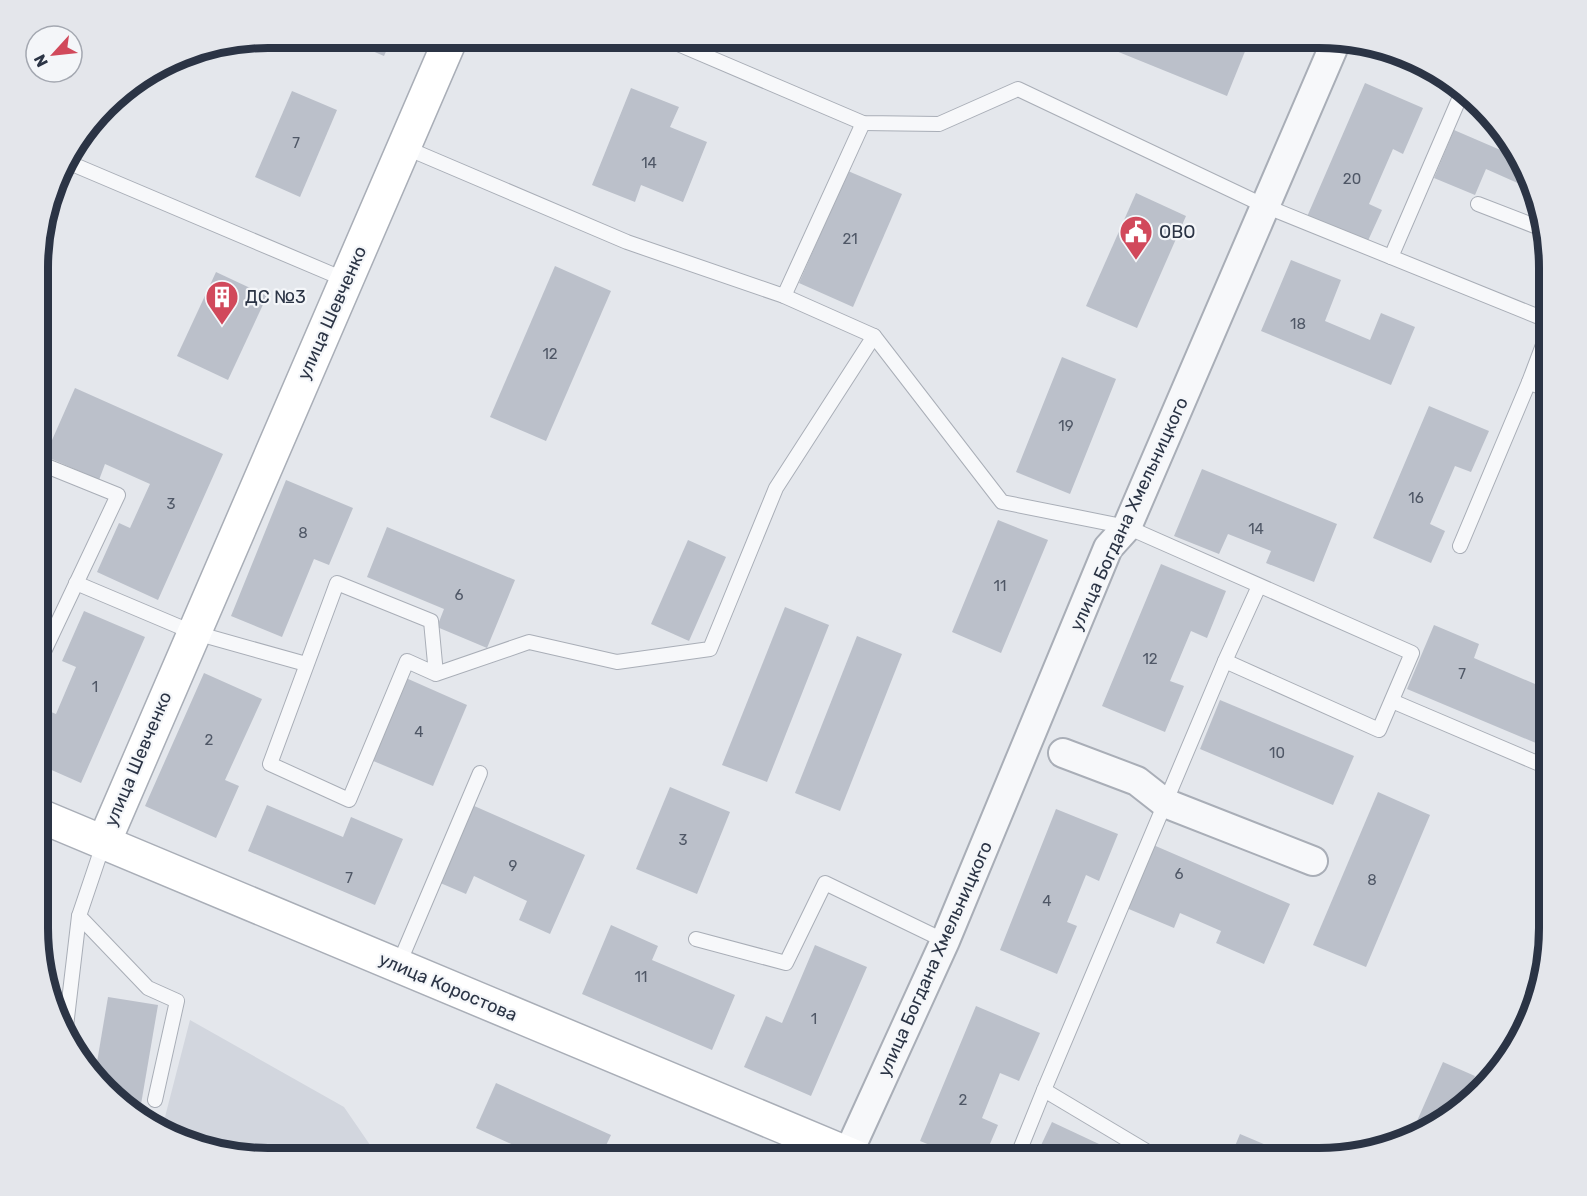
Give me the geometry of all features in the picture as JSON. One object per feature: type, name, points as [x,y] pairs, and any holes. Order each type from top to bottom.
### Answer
[{"type":"main road","name":"улица Шевченко","points":[[104,842],[448,48]]},
{"type":"main road","name":"улица Коростова","points":[[48,819],[829,1148]]},
{"type":"street","name":"улица Шевченко","points":[[104,842],[192,632],[448,48]]},
{"type":"street","name":"улица Богдана Хмельницкого","points":[[854,1148],[945,941],[1108,548],[1127,527],[1333,48]]},
{"type":"street","points":[[1063,753],[1137,781],[1165,803],[1313,861]]},
{"type":"lane","points":[[687,48],[862,123],[939,124],[1018,89],[1265,206],[1539,317]]},
{"type":"lane","points":[[1391,257],[1459,99]]},
{"type":"lane","points":[[784,296],[862,123]]},
{"type":"lane","points":[[404,147],[627,242],[784,296],[874,336],[1002,502],[1127,527],[1412,653],[1379,730],[1225,661]]},
{"type":"lane","points":[[74,164],[346,280]]},
{"type":"lane","points":[[1478,204],[1535,226]]},
{"type":"lane","points":[[436,674],[431,621],[337,583],[270,764],[349,800],[407,661],[436,674],[529,642],[617,662],[710,650],[776,488],[874,336]]},
{"type":"lane","points":[[1460,546],[1539,356]]},
{"type":"lane","points":[[1529,382],[1539,386]]},
{"type":"lane","points":[[48,467],[118,495],[48,643]]},
{"type":"lane","points":[[76,583],[192,632],[306,664]]},
{"type":"lane","points":[[1021,1148],[1225,661],[1259,586]]},
{"type":"lane","points":[[1392,701],[1539,764]]},
{"type":"lane","points":[[398,966],[480,773]]},
{"type":"lane","points":[[67,1017],[79,916],[104,842]]},
{"type":"lane","points":[[696,939],[786,963],[825,883],[945,941]]},
{"type":"lane","points":[[79,916],[148,988],[177,1001],[155,1100]]},
{"type":"lane","points":[[1044,1090],[1141,1148]]},
{"type":"shaded area","points":[[190,1020],[344,1107],[372,1148],[254,1148],[225,1144],[184,1131],[152,1115],[165,1117]]},
{"type":"building","points":[[365,48],[388,48],[384,56]]},
{"type":"building","points":[[1109,48],[1246,48],[1227,96]]},
{"type":"building","points":[[1365,83],[1423,108],[1403,154],[1393,149],[1369,204],[1382,210],[1366,245],[1306,219]]},
{"type":"building","points":[[631,88],[679,107],[670,127],[707,142],[683,202],[641,185],[635,202],[592,185]]},
{"type":"building","points":[[292,91],[337,110],[300,197],[255,177]]},
{"type":"building","points":[[1454,130],[1506,153],[1522,185],[1486,169],[1475,195],[1434,178]]},
{"type":"building","points":[[848,171],[902,194],[853,307],[799,283]]},
{"type":"building","name":"ОВО","points":[[1136,193],[1186,216],[1137,328],[1086,306]]},
{"type":"building","points":[[1291,260],[1341,280],[1325,321],[1370,340],[1381,313],[1415,327],[1391,385],[1261,331]]},
{"type":"building","points":[[555,266],[611,291],[546,441],[490,417]]},
{"type":"building","name":"ДС №3","points":[[216,272],[267,296],[228,380],[177,356]]},
{"type":"building","points":[[1062,357],[1116,379],[1070,494],[1016,472]]},
{"type":"building","points":[[75,388],[223,454],[158,600],[97,572],[119,523],[130,528],[150,484],[105,464],[99,480],[48,457],[48,449]]},
{"type":"building","points":[[1429,406],[1489,431],[1471,472],[1455,466],[1430,524],[1445,531],[1431,563],[1373,538]]},
{"type":"building","points":[[1202,469],[1337,524],[1314,582],[1266,563],[1271,551],[1228,534],[1219,554],[1174,536]]},
{"type":"building","points":[[286,480],[353,508],[329,565],[314,559],[282,637],[231,616]]},
{"type":"building","points":[[998,520],[1048,540],[1001,653],[952,632]]},
{"type":"building","points":[[387,527],[515,580],[487,648],[437,627],[444,609],[367,577]]},
{"type":"building","points":[[688,540],[726,557],[689,641],[651,624]]},
{"type":"building","points":[[1161,564],[1226,591],[1207,638],[1191,631],[1170,681],[1184,686],[1165,732],[1102,706]]},
{"type":"building","points":[[785,607],[829,625],[767,782],[722,765]]},
{"type":"building","points":[[84,611],[145,637],[81,783],[48,768],[48,711],[56,714],[76,667],[62,661]]},
{"type":"building","points":[[1434,625],[1479,644],[1474,658],[1539,686],[1539,744],[1407,689]]},
{"type":"building","points":[[857,636],[902,654],[840,811],[795,793]]},
{"type":"building","points":[[204,673],[262,699],[225,780],[239,786],[216,838],[145,806]]},
{"type":"building","points":[[406,678],[467,705],[433,786],[371,760]]},
{"type":"building","points":[[1220,700],[1354,756],[1333,805],[1200,749]]},
{"type":"building","points":[[670,787],[730,812],[697,894],[636,869]]},
{"type":"building","points":[[1378,792],[1430,815],[1366,967],[1313,945]]},
{"type":"building","points":[[267,805],[343,837],[351,817],[403,839],[375,905],[248,851]]},
{"type":"building","points":[[472,805],[585,855],[550,934],[519,920],[527,901],[474,876],[466,894],[438,882]]},
{"type":"building","points":[[1056,809],[1118,834],[1099,881],[1086,875],[1067,922],[1077,926],[1057,974],[1000,950]]},
{"type":"building","points":[[1151,844],[1290,904],[1264,964],[1216,943],[1221,931],[1180,913],[1174,928],[1124,907]]},
{"type":"building","points":[[611,925],[658,946],[652,960],[735,995],[712,1050],[582,994]]},
{"type":"building","points":[[815,945],[867,967],[811,1096],[744,1067],[766,1016],[782,1023]]},
{"type":"building","points":[[108,997],[158,1005],[140,1107],[112,1084],[96,1066]]},
{"type":"building","points":[[976,1006],[1040,1033],[1019,1081],[1000,1073],[982,1118],[998,1125],[988,1148],[937,1148],[920,1141]]},
{"type":"building","points":[[1443,1062],[1475,1076],[1469,1089],[1453,1103],[1429,1119],[1421,1123],[1417,1121]]},
{"type":"building","points":[[496,1083],[611,1135],[605,1148],[520,1148],[476,1128]]},
{"type":"building","points":[[1052,1122],[1099,1144],[1097,1148],[1040,1148]]},
{"type":"building","points":[[1240,1134],[1273,1148],[1234,1148]]},
{"type":"place","name":"ОВО","points":[[1136,261]]},
{"type":"place","name":"ДС №3","points":[[222,326]]}]
